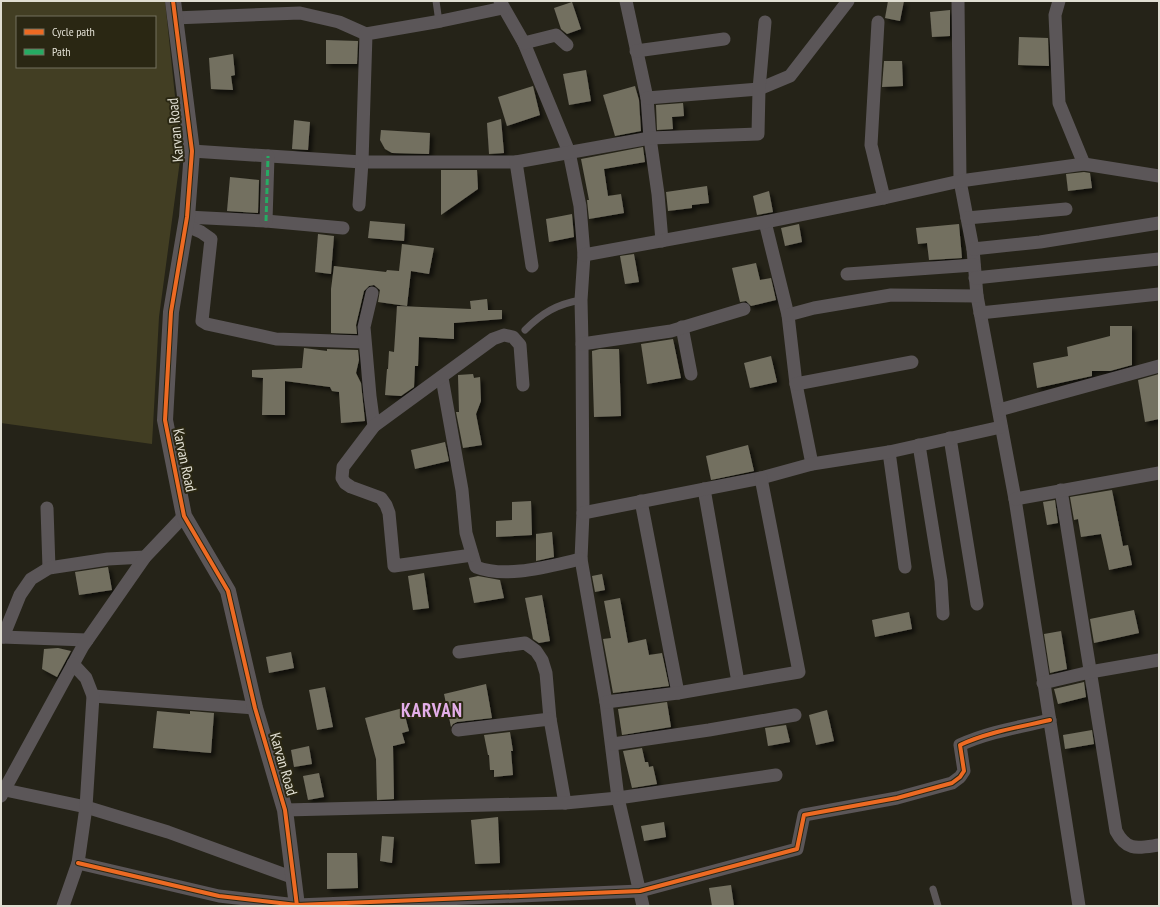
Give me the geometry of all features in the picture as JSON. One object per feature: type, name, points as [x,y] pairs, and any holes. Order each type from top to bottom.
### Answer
[{"type":"street","name":"Karvan Road","points":[[173,1],[192,151],[186,221],[171,312],[165,420],[184,516],[228,590],[255,708],[285,810],[297,905]]},
{"type":"street","points":[[626,1],[647,98],[662,242]]},
{"type":"street","points":[[647,98],[759,89],[790,76],[848,1]]},
{"type":"street","points":[[958,1],[960,181],[973,249],[976,296],[1015,499],[1079,906]]},
{"type":"street","points":[[1059,1],[1055,15],[1059,103],[1084,164]]},
{"type":"street","points":[[174,18],[300,13],[339,22],[366,34],[439,22],[501,4],[524,43],[569,152],[580,206],[584,255],[581,300],[583,513],[581,559],[613,744],[618,798],[643,906]]},
{"type":"street","points":[[192,151],[362,162],[516,162],[650,138],[758,134],[759,89],[765,22]]},
{"type":"street","points":[[878,22],[871,145],[884,198]]},
{"type":"street","points":[[359,205],[362,162],[366,34]]},
{"type":"street","points":[[524,43],[556,35],[567,44]]},
{"type":"street","points":[[636,51],[724,39]]},
{"type":"street","points":[[266,221],[268,156]]},
{"type":"street","points":[[516,162],[532,266]]},
{"type":"street","points":[[584,255],[662,242],[765,222],[960,181],[1084,164],[1159,176]]},
{"type":"street","points":[[967,218],[1066,209]]},
{"type":"street","points":[[186,221],[266,221],[343,228]]},
{"type":"street","points":[[186,221],[211,239],[202,322],[276,338],[364,342]]},
{"type":"street","points":[[765,222],[788,315],[796,384],[812,464]]},
{"type":"street","points":[[973,249],[1040,242],[1159,223]]},
{"type":"street","points":[[847,274],[974,271],[1159,259]]},
{"type":"street","points":[[372,293],[364,327],[364,342],[374,426]]},
{"type":"street","points":[[980,313],[1159,294]]},
{"type":"street","points":[[788,315],[814,308],[891,295],[976,296]]},
{"type":"street","points":[[582,344],[671,331],[744,309]]},
{"type":"street","points":[[682,327],[691,374]]},
{"type":"street","points":[[472,555],[394,566],[389,513],[386,505],[381,498],[351,487],[345,483],[342,478],[343,467],[374,426],[442,378],[492,339],[504,335],[513,337],[520,345],[523,385]]},
{"type":"street","points":[[796,384],[912,362]]},
{"type":"street","points":[[999,410],[1159,366]]},
{"type":"street","points":[[442,378],[462,490],[466,533],[476,567],[486,571],[517,571],[581,559]]},
{"type":"street","points":[[583,513],[761,478],[812,464],[889,452],[1001,427]]},
{"type":"street","points":[[950,438],[977,604]]},
{"type":"street","points":[[919,445],[941,581],[943,614]]},
{"type":"street","points":[[889,452],[905,567]]},
{"type":"street","points":[[1015,499],[1159,473]]},
{"type":"street","points":[[606,702],[678,693],[798,672],[761,478]]},
{"type":"street","points":[[704,489],[738,682]]},
{"type":"street","points":[[1061,490],[1116,831],[1121,841],[1129,846],[1138,848],[1159,845]]},
{"type":"street","points":[[641,501],[678,693]]},
{"type":"street","points":[[47,508],[49,568]]},
{"type":"street","points":[[184,516],[145,557],[88,640],[73,664],[3,793],[86,807],[168,832],[294,878]]},
{"type":"street","points":[[88,640],[2,637],[20,595],[31,579],[49,568],[108,559],[145,557]]},
{"type":"street","points":[[459,652],[525,643],[536,651],[542,660],[546,672],[550,719],[565,802]]},
{"type":"street","points":[[1043,683],[1090,672],[1159,660]]},
{"type":"street","points":[[63,906],[78,863],[86,807],[93,696],[86,678],[73,664]]},
{"type":"street","points":[[93,696],[255,708]]},
{"type":"street","points":[[613,744],[709,730],[795,715]]},
{"type":"street","points":[[458,730],[550,719]]},
{"type":"street","points":[[78,863],[219,901],[297,905],[640,891],[798,849],[804,815],[897,798],[952,783],[960,777],[964,771],[960,745],[1002,731],[1050,720]]},
{"type":"street","points":[[285,810],[565,802],[618,798],[776,775]]},
{"type":"lane","points":[[436,1],[439,22]]},
{"type":"lane","points":[[525,330],[537,318],[557,307],[581,300]]},
{"type":"lane","points":[[933,889],[938,906]]},
{"type":"shaded area","points":[[1,1],[165,1],[181,153],[159,317],[152,444],[1,423]]},
{"type":"building","points":[[888,1],[904,1],[900,21],[885,18]]},
{"type":"building","points":[[572,2],[581,29],[567,34],[561,29],[554,8]]},
{"type":"building","points":[[950,10],[950,36],[932,37],[930,12]]},
{"type":"building","points":[[1019,37],[1048,38],[1049,66],[1018,65]]},
{"type":"building","points":[[326,40],[358,41],[357,64],[326,64]]},
{"type":"building","points":[[233,54],[235,75],[231,76],[233,90],[211,89],[209,58]]},
{"type":"building","points":[[884,61],[902,61],[903,86],[882,87]]},
{"type":"building","points":[[586,70],[591,101],[569,105],[563,74]]},
{"type":"building","points":[[533,86],[540,115],[507,126],[498,97]]},
{"type":"building","points":[[635,86],[639,100],[641,131],[615,136],[603,95]]},
{"type":"building","points":[[683,103],[684,116],[672,117],[673,129],[657,130],[656,105]]},
{"type":"building","points":[[501,119],[504,153],[489,154],[487,123]]},
{"type":"building","points":[[294,120],[310,122],[308,150],[292,149]]},
{"type":"building","points":[[381,130],[430,133],[429,154],[392,153],[385,149],[380,140]]},
{"type":"building","points":[[643,147],[645,162],[604,169],[608,196],[621,194],[624,213],[589,219],[587,200],[589,200],[581,159]]},
{"type":"building","points":[[441,170],[477,170],[478,189],[441,215]]},
{"type":"building","points":[[1084,172],[1090,173],[1092,188],[1068,191],[1066,174]]},
{"type":"building","points":[[230,177],[259,180],[258,213],[227,211]]},
{"type":"building","points":[[707,186],[709,203],[692,205],[692,208],[668,211],[666,192]]},
{"type":"building","points":[[769,191],[773,212],[757,215],[753,196]]},
{"type":"building","points":[[572,214],[574,237],[549,242],[546,219]]},
{"type":"building","points":[[370,221],[405,224],[404,241],[368,238]]},
{"type":"building","points":[[799,224],[802,242],[785,246],[781,228]]},
{"type":"building","points":[[959,224],[962,258],[929,260],[927,243],[918,244],[916,228]]},
{"type":"building","points":[[318,234],[334,236],[331,274],[315,272]]},
{"type":"building","points":[[402,244],[434,248],[429,274],[411,271],[407,306],[378,302],[380,290],[374,285],[369,286],[364,291],[356,325],[357,334],[331,333],[331,289],[334,266],[386,272],[387,270],[399,271]]},
{"type":"building","points":[[634,254],[639,282],[625,284],[620,256]]},
{"type":"building","points":[[756,263],[760,280],[771,278],[776,300],[751,306],[746,301],[740,302],[732,268]]},
{"type":"building","points":[[487,299],[488,310],[502,310],[502,319],[454,323],[454,339],[419,337],[418,366],[415,366],[414,387],[401,396],[385,395],[389,351],[394,352],[397,306],[471,309],[470,301]]},
{"type":"building","points":[[1110,326],[1132,326],[1132,365],[1110,371],[1092,371],[1092,376],[1037,388],[1033,363],[1068,356],[1067,347],[1110,336]]},
{"type":"building","points":[[673,339],[681,378],[647,384],[641,344]]},
{"type":"building","points":[[304,348],[327,351],[327,349],[358,350],[359,360],[356,373],[361,383],[365,421],[341,423],[339,392],[332,391],[330,387],[285,381],[285,415],[262,415],[263,378],[252,377],[252,370],[302,368]]},
{"type":"building","points":[[600,349],[619,349],[621,416],[594,417],[592,351]]},
{"type":"building","points":[[771,356],[777,382],[750,388],[744,363]]},
{"type":"building","points":[[473,374],[474,378],[480,377],[481,401],[476,414],[482,445],[463,448],[456,412],[459,412],[458,375]]},
{"type":"building","points":[[1159,374],[1159,419],[1145,422],[1138,380]]},
{"type":"building","points":[[445,442],[449,461],[415,469],[411,450]]},
{"type":"building","points":[[748,445],[754,471],[711,480],[706,456]]},
{"type":"building","points":[[1112,490],[1123,546],[1128,545],[1132,565],[1109,570],[1101,534],[1081,537],[1078,519],[1074,520],[1070,497]]},
{"type":"building","points":[[1055,500],[1058,523],[1047,525],[1043,502]]},
{"type":"building","points":[[531,501],[532,535],[496,537],[496,521],[512,520],[512,502]]},
{"type":"building","points":[[552,532],[554,557],[536,561],[536,534]]},
{"type":"building","points":[[108,567],[112,590],[79,595],[75,572]]},
{"type":"building","points":[[424,573],[429,608],[413,610],[408,576]]},
{"type":"building","points":[[602,574],[605,590],[595,592],[592,576]]},
{"type":"building","points":[[478,576],[500,580],[504,598],[474,603],[469,578]]},
{"type":"building","points":[[542,595],[550,641],[539,643],[533,639],[525,598]]},
{"type":"building","points":[[620,598],[628,643],[646,639],[649,655],[662,653],[669,686],[613,693],[603,639],[611,638],[604,601]]},
{"type":"building","points":[[1134,610],[1139,633],[1094,643],[1090,619]]},
{"type":"building","points":[[909,612],[912,629],[875,637],[872,620]]},
{"type":"building","points":[[1061,631],[1067,669],[1050,673],[1044,634]]},
{"type":"building","points":[[58,648],[71,651],[57,677],[42,669],[44,649]]},
{"type":"building","points":[[291,652],[294,668],[269,673],[266,657]]},
{"type":"building","points":[[1084,682],[1086,697],[1058,704],[1054,689]]},
{"type":"building","points":[[486,684],[492,718],[457,722],[451,727],[444,694]]},
{"type":"building","points":[[325,687],[333,727],[317,730],[309,690]]},
{"type":"building","points":[[667,702],[671,727],[622,735],[618,709]]},
{"type":"building","points":[[403,708],[409,731],[402,733],[405,743],[393,746],[394,799],[377,800],[376,759],[365,718]]},
{"type":"building","points":[[827,710],[834,741],[816,745],[809,715]]},
{"type":"building","points":[[157,711],[190,714],[190,711],[214,713],[211,753],[153,748]]},
{"type":"building","points":[[786,725],[790,742],[768,746],[765,728]]},
{"type":"building","points":[[1092,730],[1094,744],[1065,749],[1063,735]]},
{"type":"building","points":[[510,732],[513,751],[511,751],[513,775],[494,777],[494,770],[490,770],[489,755],[484,735]]},
{"type":"building","points":[[309,746],[312,764],[294,767],[291,750]]},
{"type":"building","points":[[642,748],[645,762],[648,762],[649,767],[653,766],[657,784],[632,788],[623,751]]},
{"type":"building","points":[[319,773],[324,797],[308,800],[303,776]]},
{"type":"building","points":[[498,817],[500,863],[475,864],[471,820]]},
{"type":"building","points":[[664,822],[666,837],[644,841],[641,826]]},
{"type":"building","points":[[382,836],[394,837],[392,863],[380,861]]},
{"type":"building","points":[[327,853],[357,853],[358,888],[327,889]]},
{"type":"building","points":[[731,885],[734,906],[712,906],[709,888]]},
{"type":"marked path","points":[[266,221],[268,156]]},
{"type":"cycle path","points":[[173,1],[192,151],[187,217],[171,312],[165,420],[184,516],[228,591],[255,708],[285,810],[297,906]]},
{"type":"cycle path","points":[[78,863],[219,896],[297,905],[640,891],[797,849],[804,815],[897,798],[952,783],[960,777],[964,771],[960,745],[993,733],[1050,720]]},
{"type":"district","name":"KARVAN","points":[[432,710]]}]
